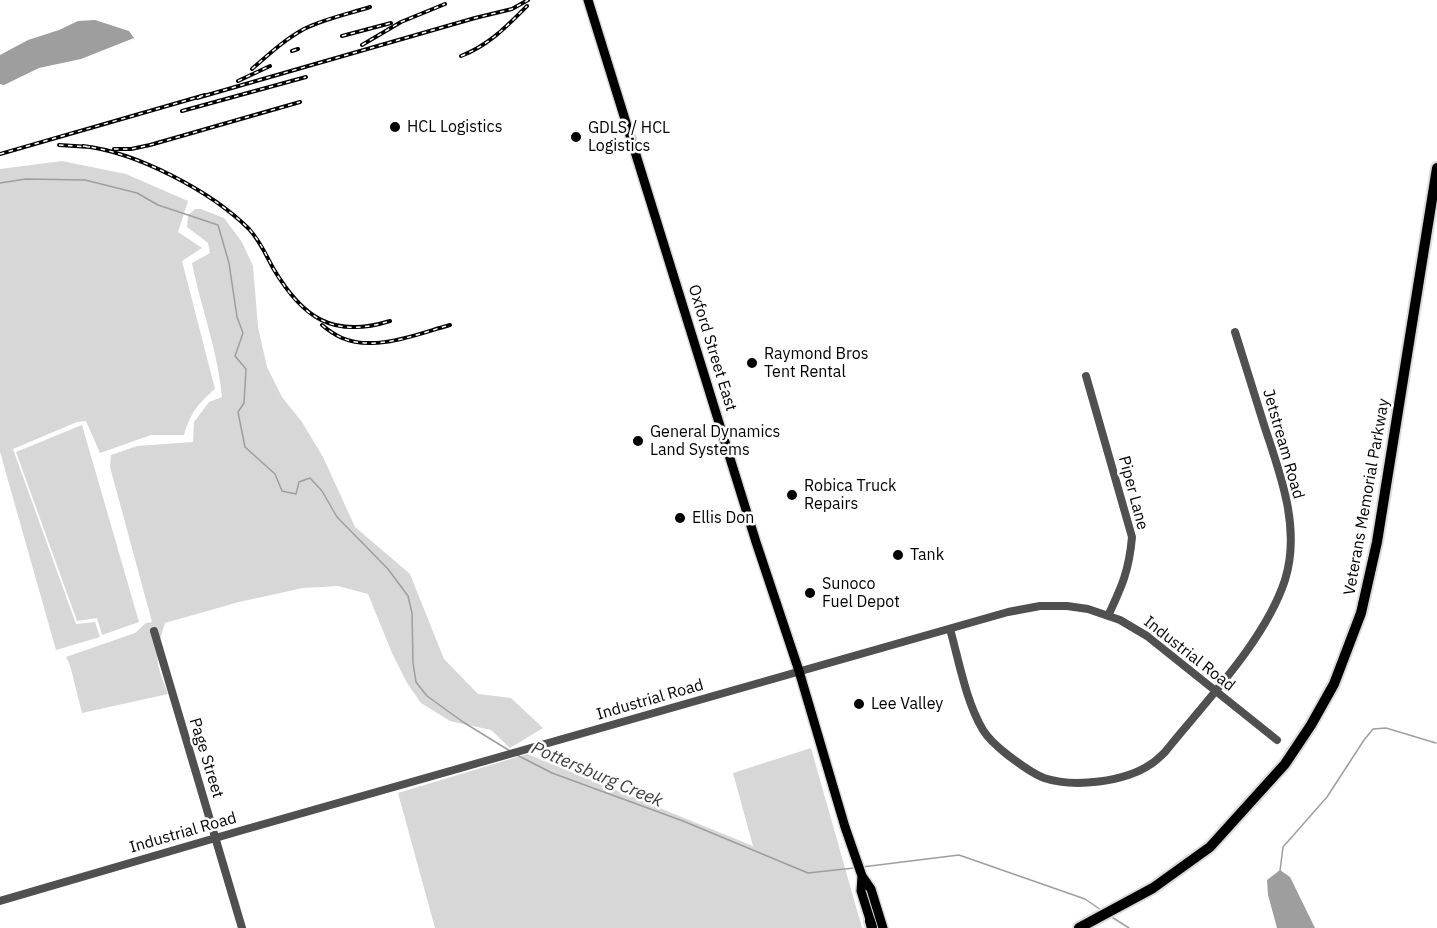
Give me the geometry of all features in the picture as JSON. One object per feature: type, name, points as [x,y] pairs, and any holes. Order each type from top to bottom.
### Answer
[{"type":"highway","name":"Veterans Memorial Parkway","points":[[1079,928],[1153,888],[1210,847],[1285,764],[1311,725],[1334,684],[1361,613],[1377,542],[1437,168]]},
{"type":"main road","name":"Oxford Street East","points":[[588,0],[756,542],[800,671],[845,827],[862,876],[871,889],[883,928]]},
{"type":"main road","name":"Oxford Street East","points":[[862,876],[861,891],[872,926]]},
{"type":"street","name":"Jetstream Road","points":[[950,629],[974,712],[984,732],[1017,762],[1044,778],[1069,783],[1100,782],[1124,776],[1151,765],[1165,752],[1245,653],[1274,605],[1286,578],[1290,549],[1290,518],[1283,484],[1235,332]]},
{"type":"street","name":"Piper Lane","points":[[1086,376],[1132,537],[1130,563],[1108,616]]},
{"type":"street","name":"Industrial Road","points":[[0,901],[1008,612],[1040,606],[1088,609],[1120,620],[1147,636],[1277,740]]},
{"type":"street","name":"Page Street","points":[[154,631],[242,928]]},
{"type":"shaded area","points":[[95,20],[129,31],[134,38],[81,59],[39,68],[4,85],[0,84],[0,55],[28,40],[78,21]]},
{"type":"shaded area","points":[[62,161],[126,174],[188,201],[178,232],[202,248],[182,261],[215,389],[195,409],[184,435],[151,435],[100,453],[86,421],[77,422],[13,449],[76,624],[95,622],[100,637],[56,650],[0,452],[0,169]]},
{"type":"shaded area","points":[[195,209],[224,218],[242,242],[253,266],[258,327],[267,367],[282,397],[302,422],[323,457],[355,527],[410,574],[444,659],[478,694],[511,698],[543,728],[510,748],[491,730],[450,721],[421,703],[407,683],[392,653],[368,594],[338,586],[303,588],[239,602],[165,623],[159,644],[158,666],[168,694],[82,713],[66,657],[135,633],[146,623],[152,622],[110,467],[111,455],[137,446],[193,442],[194,422],[209,402],[222,397],[217,363],[192,263],[210,253],[208,243],[187,227],[188,215]]},
{"type":"shaded area","points":[[82,425],[139,622],[102,635],[97,618],[77,621],[16,452]]},
{"type":"shaded area","points":[[811,748],[862,928],[435,928],[398,793],[527,754],[753,846],[733,773]]},
{"type":"shaded area","points":[[1280,870],[1290,877],[1315,928],[1277,928],[1268,895],[1267,880]]},
{"type":"waterway","name":"Pottersburg Creek","points":[[0,183],[26,179],[85,180],[137,193],[158,205],[218,225],[229,263],[237,317],[243,333],[235,356],[246,369],[244,403],[238,412],[245,447],[275,474],[282,491],[296,494],[299,482],[310,478],[322,491],[337,517],[388,569],[408,596],[412,613],[413,663],[416,682],[427,696],[510,751]]},
{"type":"waterway","points":[[1280,871],[1283,847],[1327,797],[1373,729],[1386,728],[1436,743]]},
{"type":"waterway","name":"Pottersburg Creek","points":[[517,755],[552,773],[683,821],[808,873],[854,868]]},
{"type":"waterway","name":"Pottersburg Creek","points":[[862,867],[959,855],[1085,899],[1101,910]]},
{"type":"waterway","name":"Pottersburg Creek","points":[[1110,916],[1129,928]]},
{"type":"railway","points":[[197,98],[512,9],[528,0]]},
{"type":"railway","points":[[362,45],[401,22],[445,4]]},
{"type":"railway","points":[[461,56],[489,41],[527,6]]},
{"type":"railway","points":[[252,69],[304,29],[328,19],[370,7]]},
{"type":"railway","points":[[342,36],[391,23]]},
{"type":"railway","points":[[292,51],[298,49]]},
{"type":"railway","points":[[238,81],[270,66]]},
{"type":"railway","points":[[182,111],[306,77]]},
{"type":"railway","points":[[0,154],[205,95]]},
{"type":"railway","points":[[114,149],[131,149],[150,145],[300,102]]},
{"type":"railway","points":[[59,145],[90,147]]},
{"type":"railway","points":[[83,146],[126,156],[149,165],[172,175],[214,201],[249,229],[295,299],[321,320],[351,327],[370,326],[390,321]]},
{"type":"railway","points":[[322,325],[342,338],[368,343],[410,337],[450,325]]},
{"type":"place","name":"HCL Logistics","points":[[395,127]]},
{"type":"place","name":"GDLS / HCL Logistics","points":[[576,137]]},
{"type":"place","name":"Raymond Bros Tent Rental","points":[[752,363]]},
{"type":"place","name":"General Dynamics Land Systems","points":[[638,441]]},
{"type":"place","name":"Robica Truck Repairs","points":[[792,495]]},
{"type":"place","name":"Ellis Don","points":[[680,518]]},
{"type":"place","name":"Tank","points":[[898,555]]},
{"type":"place","name":"Sunoco Fuel Depot","points":[[810,593]]},
{"type":"place","name":"Lee Valley","points":[[859,704]]}]
